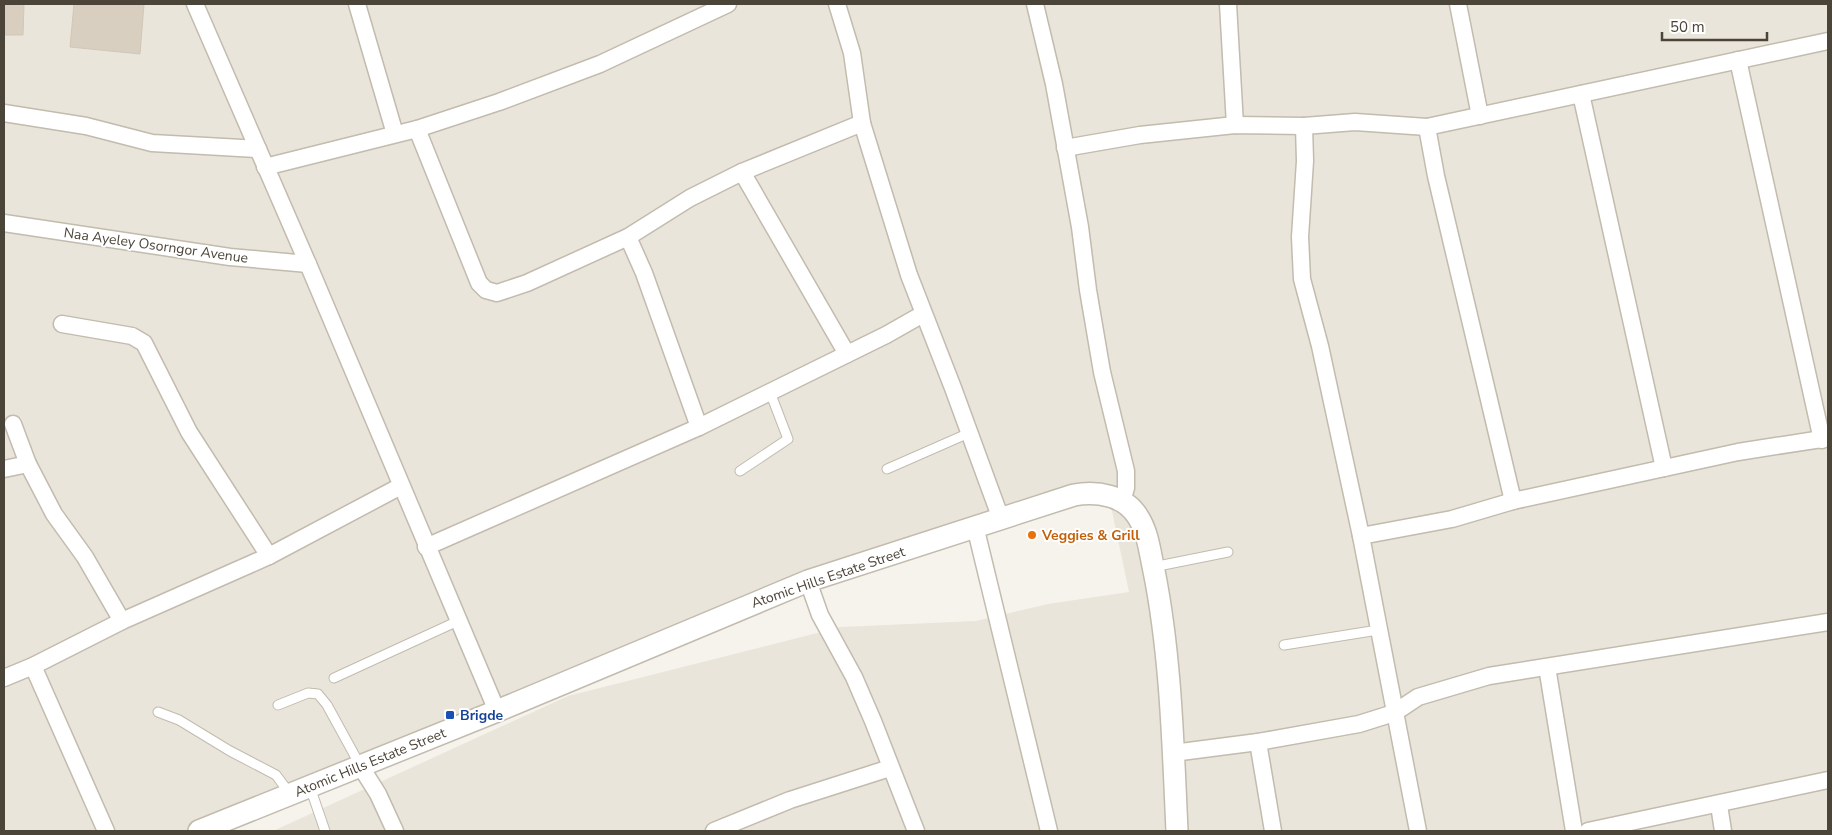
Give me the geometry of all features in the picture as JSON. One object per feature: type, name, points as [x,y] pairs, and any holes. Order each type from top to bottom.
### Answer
[{"type":"street","points":[[195,4],[308,264],[496,711]]},
{"type":"street","points":[[357,4],[395,134]]},
{"type":"street","points":[[265,167],[417,129],[499,102],[600,64],[728,4]]},
{"type":"street","points":[[837,4],[852,53],[862,123],[923,314],[953,388],[1001,519]]},
{"type":"street","points":[[1035,4],[1054,84],[1080,227],[1088,290],[1102,372],[1126,471],[1126,488],[1122,501]]},
{"type":"street","points":[[1228,4],[1235,125]]},
{"type":"street","points":[[1458,4],[1480,116]]},
{"type":"street","points":[[1065,148],[1140,135],[1235,125],[1304,126],[1355,122],[1426,127],[1828,41]]},
{"type":"street","points":[[1361,536],[1452,519],[1513,502],[1767,446],[1825,439],[1738,60]]},
{"type":"street","points":[[1581,94],[1664,468]]},
{"type":"street","points":[[4,113],[86,126],[152,143],[258,149]]},
{"type":"street","points":[[417,129],[479,283],[486,290],[497,293],[527,283],[628,237],[690,198],[742,172],[862,123]]},
{"type":"street","points":[[1304,126],[1305,161],[1300,237],[1302,279],[1320,346],[1361,536],[1418,831]]},
{"type":"street","points":[[1426,127],[1438,186],[1513,502]]},
{"type":"street","points":[[742,172],[847,354]]},
{"type":"street","name":"Naa Ayeley Osorngor Avenue","points":[[4,223],[230,257],[308,264]]},
{"type":"street","points":[[628,237],[644,273],[699,427]]},
{"type":"street","points":[[426,547],[699,427],[923,314]]},
{"type":"street","points":[[62,324],[132,336],[144,343],[193,439],[268,556]]},
{"type":"street","points":[[13,424],[28,464],[54,514],[85,557],[122,621]]},
{"type":"street","points":[[4,469],[28,464]]},
{"type":"street","points":[[4,678],[33,666],[122,621],[268,556],[401,486]]},
{"type":"street","name":"Atomic Hills Estate Street","points":[[199,831],[361,767],[808,581],[975,526],[1074,495],[1092,492],[1122,501],[1138,516],[1145,531],[1165,642],[1177,831]]},
{"type":"street","points":[[975,526],[1049,831]]},
{"type":"street","points":[[808,581],[829,634],[854,677],[916,831]]},
{"type":"street","points":[[1173,754],[1258,742],[1359,724],[1394,713],[1418,697],[1448,686],[1489,676],[1828,622]]},
{"type":"street","points":[[33,666],[106,831]]},
{"type":"street","points":[[1547,667],[1574,831]]},
{"type":"street","points":[[1258,742],[1273,831]]},
{"type":"street","points":[[361,767],[378,794],[395,831]]},
{"type":"street","points":[[714,831],[748,824],[890,768]]},
{"type":"street","points":[[1588,831],[1719,805],[1828,780]]},
{"type":"street","points":[[1719,805],[1723,831]]},
{"type":"lane","points":[[740,471],[788,439],[770,392]]},
{"type":"lane","points":[[887,469],[968,433]]},
{"type":"lane","points":[[1153,567],[1228,552]]},
{"type":"lane","points":[[334,678],[458,621]]},
{"type":"lane","points":[[1284,645],[1378,630]]},
{"type":"lane","points":[[278,705],[308,693],[318,694],[327,705],[361,767]]},
{"type":"lane","points":[[158,712],[179,720],[213,742],[276,775],[300,791],[324,831]]},
{"type":"shaded area","points":[[4,4],[1828,4],[1828,831],[273,831],[568,696],[841,627],[976,621],[1048,604],[1129,592],[1109,497],[961,531],[198,831],[4,831]]},
{"type":"building","points":[[4,4],[24,4],[23,35],[4,35]]},
{"type":"building","points":[[74,4],[144,4],[140,54],[70,47]]},
{"type":"place","name":"Veggies & Grill","points":[[1032,535]]},
{"type":"place","name":"Brigde","points":[[450,715]]}]
